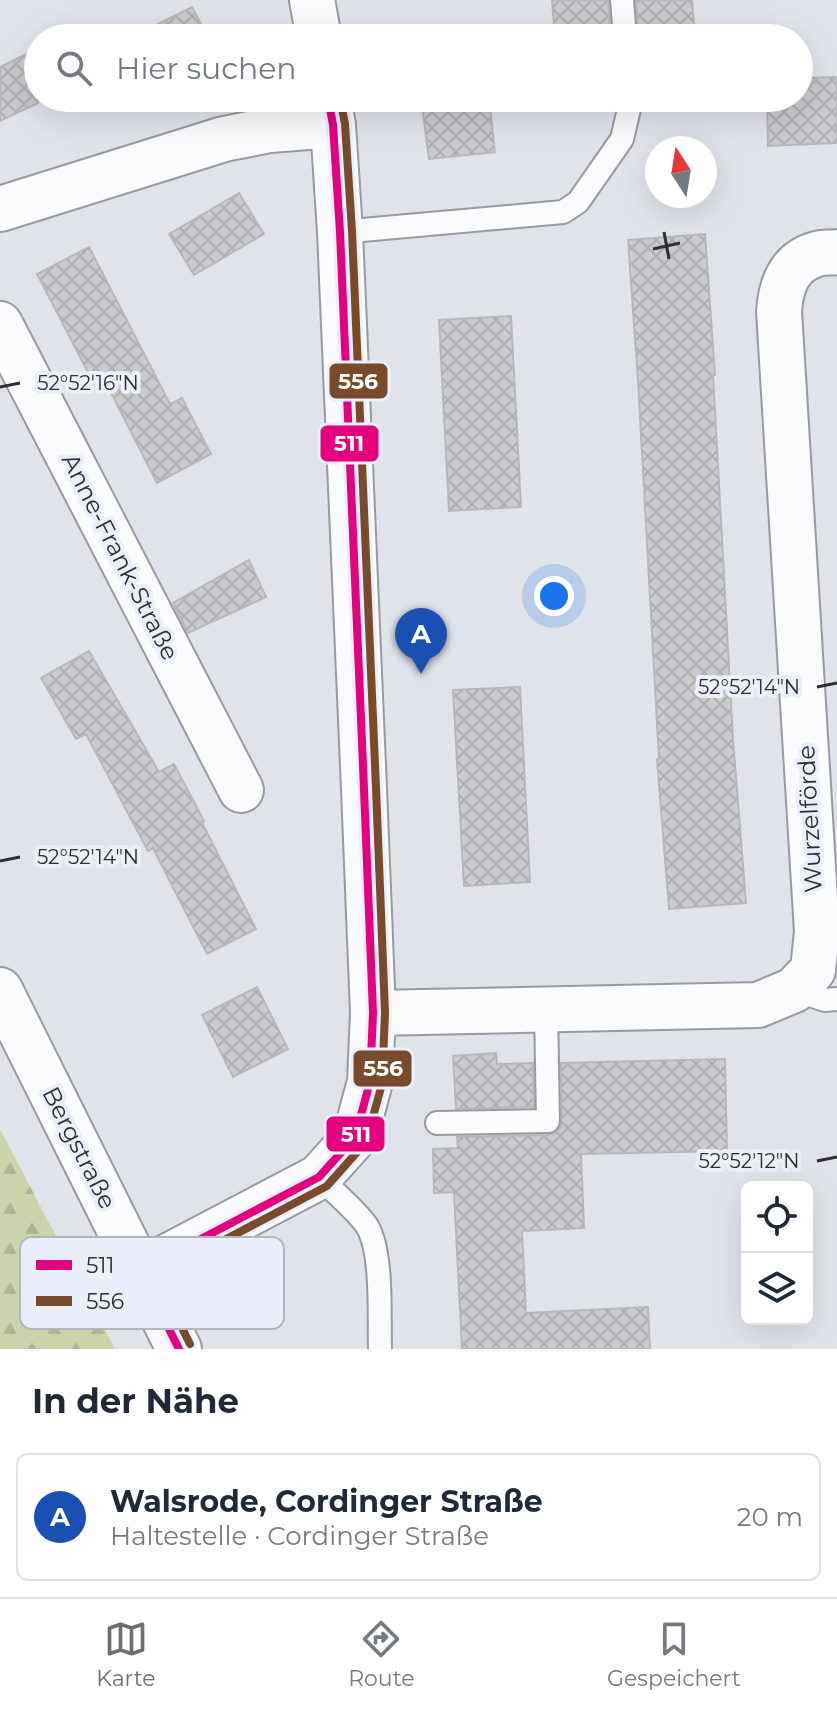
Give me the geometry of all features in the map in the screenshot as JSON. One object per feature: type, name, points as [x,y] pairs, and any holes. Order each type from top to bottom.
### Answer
[{"type":"street","points":[[312,0],[316,24]]},
{"type":"street","points":[[0,209],[224,139],[270,130],[328,112]]},
{"type":"street","points":[[205,1237],[319,1177],[355,1137],[370,1082],[373,1013],[340,232],[331,112]]},
{"type":"street","name":"Wurzelförde","points":[[794,990],[813,970],[817,932],[779,311],[781,288],[795,266],[816,254],[837,252]]},
{"type":"street","name":"Anne-Frank-Straße","points":[[0,324],[241,790]]},
{"type":"street","name":"Bergstraße","points":[[0,990],[123,1237]]},
{"type":"street","points":[[373,1013],[758,1005],[794,990]]},
{"type":"street","name":"Bergstraße","points":[[169,1329],[179,1349]]},
{"type":"lane","points":[[622,0],[624,24]]},
{"type":"lane","points":[[340,232],[563,212],[578,202],[622,139],[628,112]]},
{"type":"lane","points":[[794,990],[825,1000],[837,999]]},
{"type":"lane","points":[[437,1123],[548,1121],[546,1009]]},
{"type":"lane","points":[[319,1177],[366,1224],[373,1239],[377,1255],[380,1349]]},
{"type":"green space","points":[[0,1129],[56,1237],[20,1237],[20,1329],[105,1329],[115,1349],[0,1349]]},
{"type":"building","points":[[552,0],[608,0],[610,24],[554,24]]},
{"type":"building","points":[[636,0],[692,0],[694,24],[638,24]]},
{"type":"building","points":[[192,7],[201,24],[158,24]]},
{"type":"building","points":[[24,55],[24,110],[0,121],[0,67]]},
{"type":"building","points":[[837,77],[837,143],[768,146],[767,112],[813,112],[813,78]]},
{"type":"building","points":[[423,112],[491,112],[495,152],[429,159]]},
{"type":"building","points":[[239,193],[264,234],[194,275],[169,234]]},
{"type":"building","points":[[705,234],[733,739],[746,903],[669,909],[657,759],[628,240]]},
{"type":"building","points":[[89,247],[170,404],[182,398],[211,454],[157,483],[104,379],[94,384],[37,274]]},
{"type":"building","points":[[511,316],[521,507],[449,511],[439,320]]},
{"type":"building","points":[[249,560],[266,597],[188,633],[173,603]]},
{"type":"building","points":[[89,651],[159,772],[174,764],[256,929],[207,954],[153,848],[148,851],[86,734],[76,739],[41,678]]},
{"type":"building","points":[[520,687],[530,882],[464,886],[453,690]]},
{"type":"building","points":[[257,987],[288,1049],[233,1077],[202,1015]]},
{"type":"building","points":[[496,1053],[497,1064],[533,1063],[534,1107],[456,1109],[453,1056]]},
{"type":"building","points":[[725,1059],[727,1151],[581,1154],[584,1228],[522,1231],[526,1313],[648,1307],[650,1349],[462,1349],[454,1192],[434,1193],[433,1149],[458,1148],[457,1137],[548,1135],[556,1132],[562,1121],[561,1063]]},
{"type":"transit line","name":"511","points":[[205,1237],[319,1177],[355,1137],[370,1082],[373,1013],[364,789],[340,232],[331,112]]},
{"type":"transit line","name":"556","points":[[230,1237],[327,1186],[366,1142],[382,1084],[385,1013],[376,788],[352,231],[343,112]]},
{"type":"transit line","name":"511","points":[[169,1329],[179,1349]]},
{"type":"transit line","name":"556","points":[[182,1329],[190,1344]]},
{"type":"place","name":"Walsrode, Cordinger Straße","points":[[421,674]]}]
